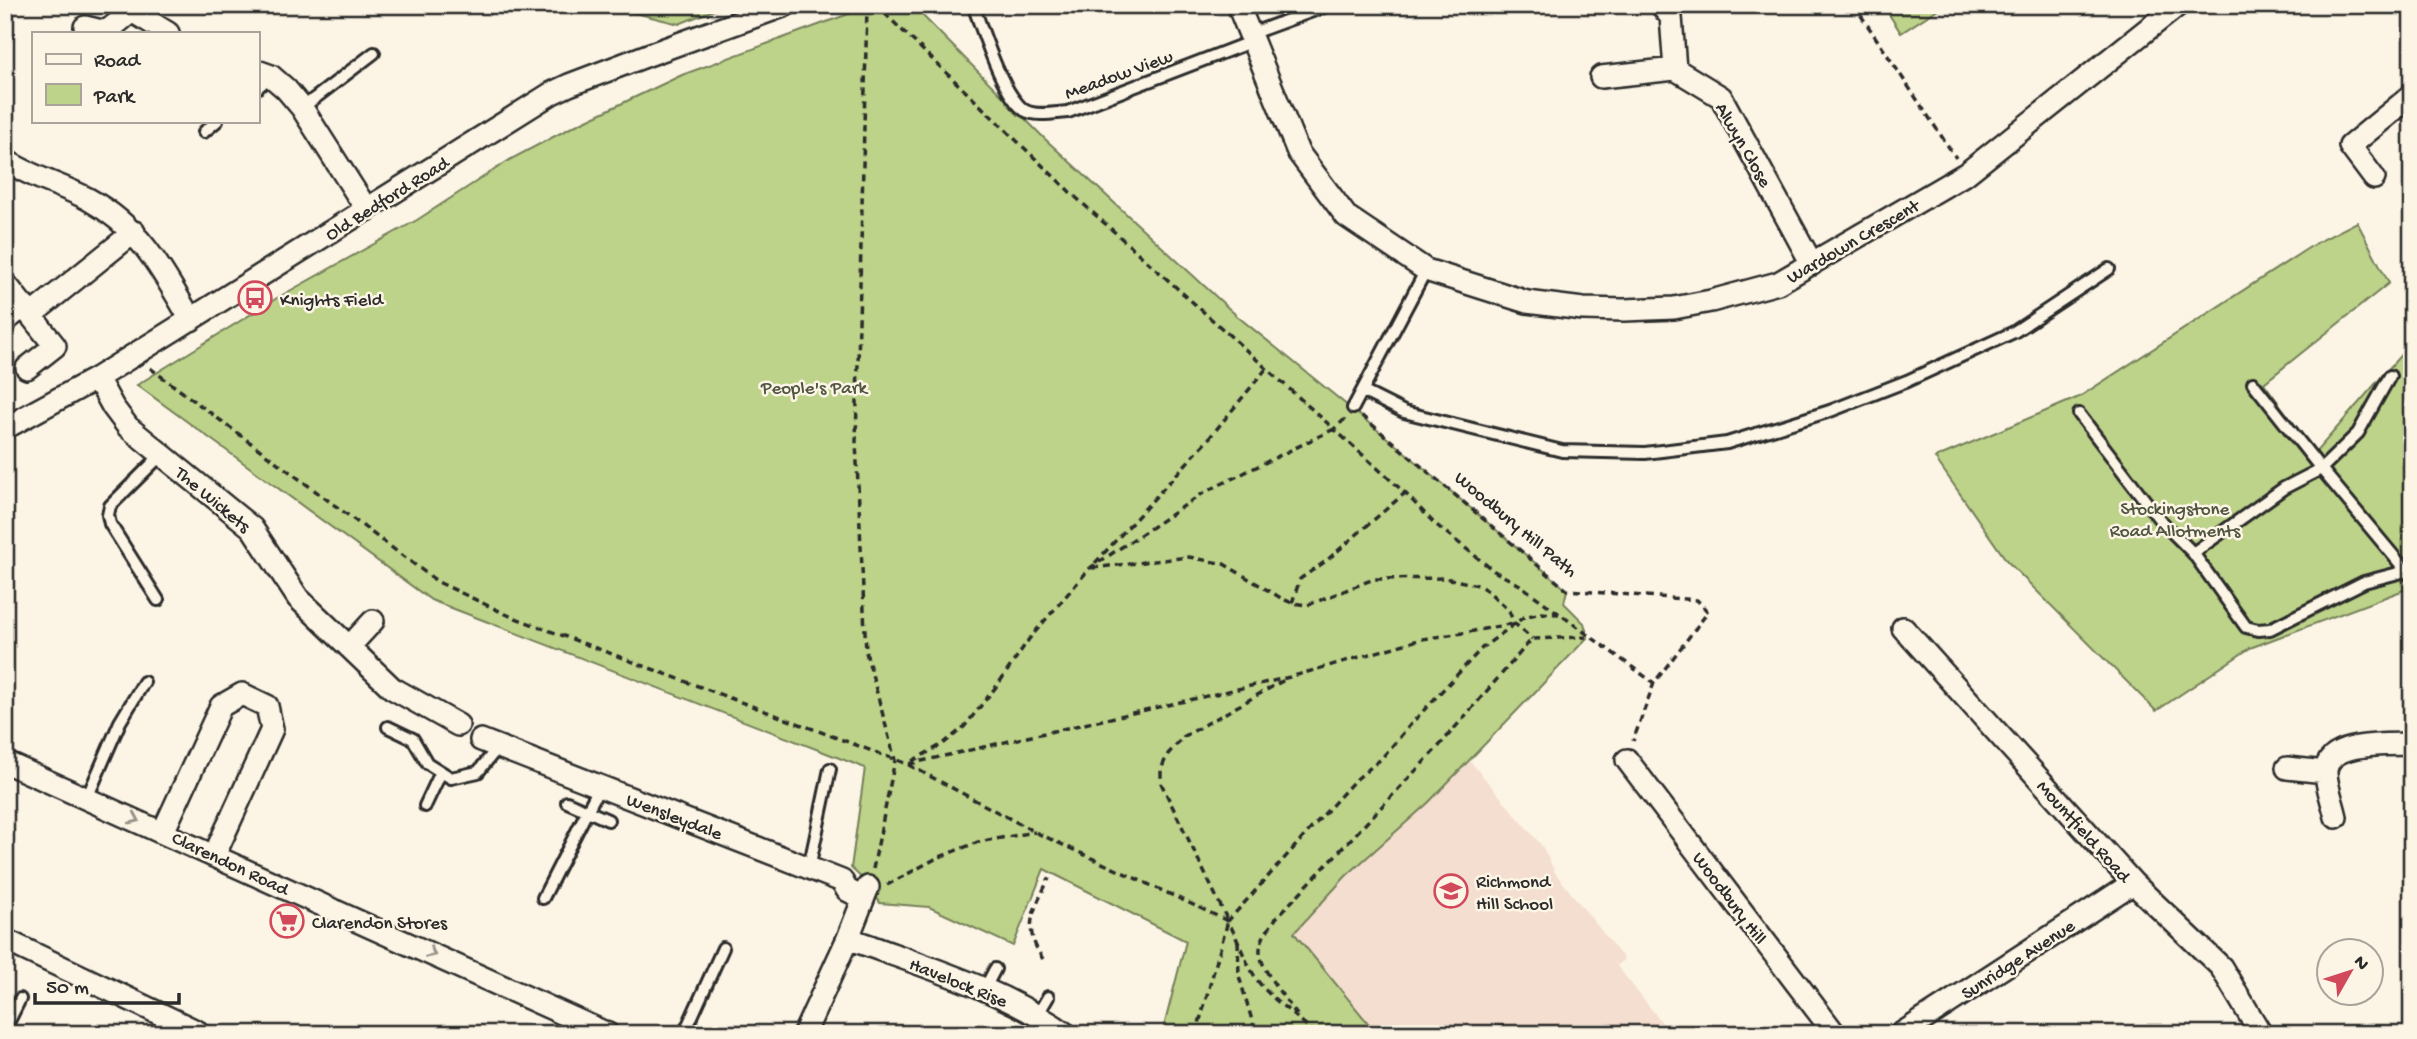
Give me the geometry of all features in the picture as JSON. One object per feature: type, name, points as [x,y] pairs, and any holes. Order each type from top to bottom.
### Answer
[{"type":"street","name":"Old Bedford Road","points":[[5,428],[97,378],[569,85],[786,5]]},
{"type":"street","name":"Wardown Crescent","points":[[1238,5],[1298,152],[1346,216],[1426,270],[1527,302],[1583,309],[1624,310],[1674,308],[1778,283],[1967,173],[2178,5]]},
{"type":"street","points":[[1601,77],[1675,69],[1671,17],[1661,5]]},
{"type":"street","points":[[85,27],[106,32],[132,11],[166,32]]},
{"type":"street","name":"Alwyn Close","points":[[1675,69],[1721,97],[1812,264]]},
{"type":"street","points":[[262,78],[286,89],[302,108],[367,210]]},
{"type":"street","points":[[2374,178],[2350,146],[2412,95]]},
{"type":"street","points":[[6,165],[89,199],[134,232],[162,269],[191,320]]},
{"type":"street","points":[[5,321],[27,310],[134,232]]},
{"type":"street","points":[[5,284],[55,346],[27,368]]},
{"type":"street","name":"The Wickets","points":[[97,378],[128,427],[253,528],[298,598],[393,688],[458,725]]},
{"type":"street","points":[[349,647],[373,621]]},
{"type":"street","name":"Mountfield Road","points":[[1903,628],[2133,883],[2221,967],[2261,1034]]},
{"type":"street","points":[[163,832],[221,706],[242,694],[267,706],[272,729],[214,856]]},
{"type":"street","name":"Wensleydale","points":[[489,743],[600,786],[734,847],[809,868],[842,881],[847,890],[866,891]]},
{"type":"street","points":[[2336,817],[2326,772],[2329,762],[2346,748],[2412,744]]},
{"type":"street","name":"Woodbury Hill","points":[[1627,760],[1835,1034]]},
{"type":"street","name":"Clarendon Road","points":[[5,762],[608,1034]]},
{"type":"street","points":[[2287,768],[2326,772]]},
{"type":"street","name":"Sunridge Avenue","points":[[1901,1034],[2133,883]]},
{"type":"street","points":[[804,1034],[848,938],[866,891]]},
{"type":"street","name":"Havelock Rise","points":[[848,938],[949,967],[984,990],[1043,1005],[1066,1034]]},
{"type":"street","points":[[5,940],[198,1032],[197,1034]]},
{"type":"lane","name":"Meadow View","points":[[974,5],[993,59],[1012,97],[1025,111],[1047,114],[1068,112],[1329,5]]},
{"type":"lane","points":[[302,108],[373,53]]},
{"type":"lane","points":[[204,132],[216,122]]},
{"type":"lane","points":[[1362,391],[1404,412],[1562,451],[1645,453],[1727,443],[1830,411],[1966,354],[2014,332],[2109,268]]},
{"type":"lane","points":[[1353,408],[1426,270]]},
{"type":"lane","points":[[2193,553],[2284,488],[2321,469],[2358,433],[2390,376]]},
{"type":"lane","points":[[2253,383],[2409,575]]},
{"type":"lane","points":[[2079,414],[2160,520],[2193,553],[2246,626],[2258,630],[2270,629],[2364,582],[2409,575]]},
{"type":"lane","points":[[158,600],[107,515],[110,506],[162,454]]},
{"type":"lane","points":[[87,798],[120,722],[144,682]]},
{"type":"lane","points":[[388,727],[413,739],[427,763],[451,778],[478,772],[489,743]]},
{"type":"lane","points":[[809,868],[830,769]]},
{"type":"lane","points":[[425,806],[441,772]]},
{"type":"lane","points":[[542,898],[600,786]]},
{"type":"lane","points":[[567,802],[608,820]]},
{"type":"lane","points":[[684,1034],[723,948]]},
{"type":"lane","points":[[984,990],[995,969]]},
{"type":"lane","points":[[5,1028],[20,999]]},
{"type":"path","points":[[685,5],[710,6]]},
{"type":"path","points":[[1854,5],[1967,173]]},
{"type":"path","points":[[866,891],[878,853],[895,760],[866,652],[856,442],[867,8],[877,6],[1071,193],[1405,493],[1434,523],[1494,571],[1520,585],[1654,683]]},
{"type":"path","points":[[133,356],[438,582],[510,616],[907,764],[1035,832],[1228,921]]},
{"type":"path","points":[[907,764],[943,744],[964,727],[1029,639],[1090,568],[1157,497],[1267,369]]},
{"type":"path","points":[[1090,568],[1205,492],[1334,429],[1353,408]]},
{"type":"path","name":"Woodbury Hill Path","points":[[1353,408],[1567,590],[1698,600],[1708,612],[1654,683],[1627,760]]},
{"type":"path","points":[[1292,603],[1300,579],[1405,493]]},
{"type":"path","points":[[1090,568],[1189,557],[1224,564],[1292,603],[1308,605],[1374,579],[1445,578],[1478,585],[1488,591],[1509,611],[1514,623],[1532,639],[1588,637]]},
{"type":"path","points":[[1196,1034],[1228,921],[1353,782],[1381,759],[1482,648],[1524,617],[1541,613],[1560,614]]},
{"type":"path","points":[[907,764],[1290,677],[1422,639],[1514,623]]},
{"type":"path","points":[[1315,1034],[1299,1017],[1270,976],[1260,952],[1263,937],[1277,917],[1439,746],[1532,639]]},
{"type":"path","points":[[1290,677],[1183,737],[1168,754],[1161,769],[1161,783],[1260,984],[1299,1017]]},
{"type":"path","points":[[866,891],[978,842],[1035,832]]},
{"type":"path","points":[[1043,959],[1032,943],[1031,925],[1049,878]]},
{"type":"path","points":[[1238,939],[1239,976],[1256,1034]]},
{"type":"shaded area","name":"Richmond Hill School","points":[[1470,761],[1542,846],[1556,874],[1624,959],[1617,966],[1671,1034],[1377,1034],[1294,933],[1346,876],[1428,803]]},
{"type":"green space","points":[[570,5],[726,5],[679,24],[635,13]]},
{"type":"green space","name":"People's Park","points":[[873,5],[912,5],[1045,139],[1237,316],[1407,454],[1567,590],[1564,603],[1584,623],[1588,637],[1428,803],[1346,876],[1294,933],[1377,1034],[1162,1034],[1186,941],[1044,869],[1013,946],[929,907],[880,903],[869,885],[851,868],[865,768],[431,600],[137,385],[277,298],[417,220],[511,159],[574,126],[682,75]]},
{"type":"green space","points":[[1883,5],[1944,5],[1901,33]]},
{"type":"green space","name":"Stockingstone Road Allotments","points":[[2357,222],[2389,283],[2264,383],[2315,453],[2412,342],[2412,587],[2250,648],[2156,711],[2007,561],[1935,458],[2079,397],[2316,243]]},
{"type":"place","name":"Knights Field","points":[[255,298]]},
{"type":"place","name":"Richmond Hill School","points":[[1451,891]]},
{"type":"place","name":"Clarendon Stores","points":[[287,921]]}]
